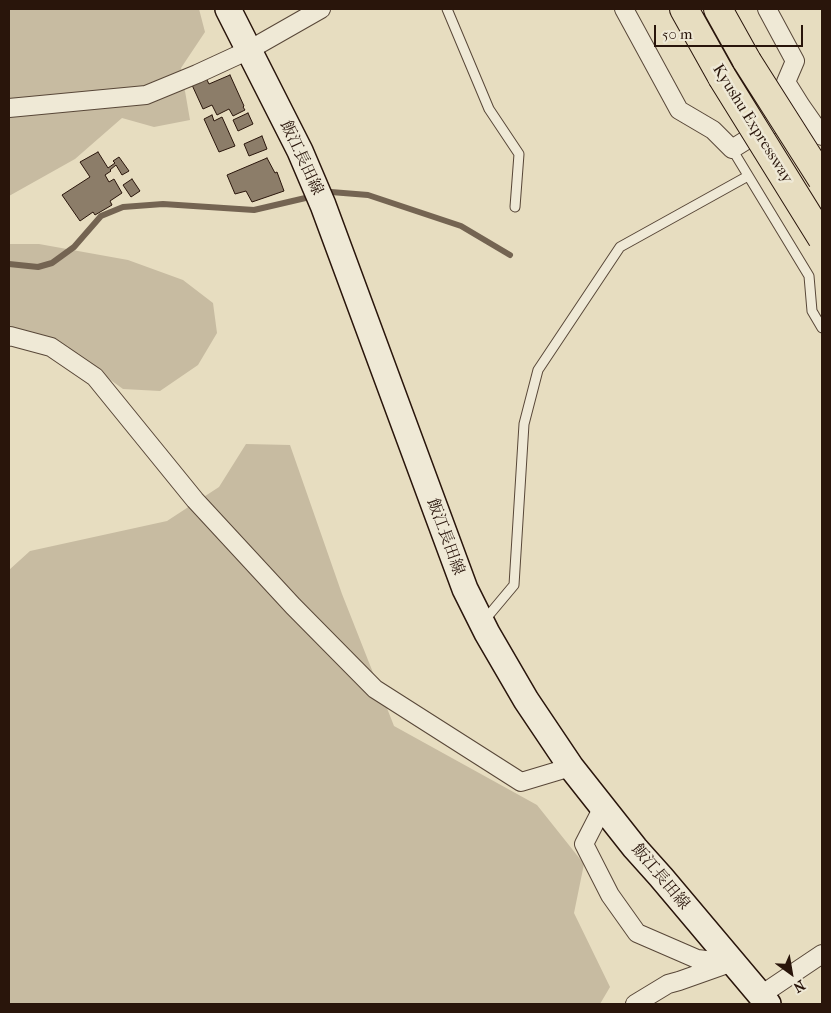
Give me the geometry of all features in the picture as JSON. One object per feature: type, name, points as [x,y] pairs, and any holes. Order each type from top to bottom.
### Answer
[{"type":"highway","name":"Kyushu Expressway","points":[[684,9],[722,77],[822,238]]},
{"type":"highway","name":"Kyushu Expressway","points":[[718,9],[747,61],[822,179]]},
{"type":"main road","name":"飯江長田線","points":[[228,9],[300,152],[322,205],[464,589],[482,623],[526,700],[571,767],[635,848],[764,1000]]},
{"type":"street","points":[[9,108],[146,95],[249,50],[321,9]]},
{"type":"street","points":[[624,9],[678,110],[713,130],[732,149],[801,106]]},
{"type":"street","points":[[767,9],[795,61],[786,82],[821,134]]},
{"type":"street","points":[[9,337],[51,347],[95,376],[195,500],[293,606],[375,689],[521,782],[571,767]]},
{"type":"street","points":[[603,807],[584,844],[610,895],[636,933],[697,959],[733,963]]},
{"type":"street","points":[[764,1000],[822,954]]},
{"type":"street","points":[[635,1004],[668,984],[733,963]]},
{"type":"lane","points":[[447,9],[489,109],[519,154],[514,207]]},
{"type":"lane","points":[[732,149],[809,276],[812,311],[822,328]]},
{"type":"lane","points":[[482,623],[514,584],[524,424],[538,370],[620,246],[748,176]]},
{"type":"shaded area","points":[[9,9],[199,9],[205,32],[181,68],[190,120],[154,127],[122,118],[75,159],[9,196]]},
{"type":"shaded area","points":[[9,244],[39,244],[128,260],[183,280],[213,303],[217,333],[198,365],[160,391],[123,389],[43,335],[9,328]]},
{"type":"shaded area","points":[[246,444],[290,445],[342,594],[394,726],[537,805],[584,864],[574,913],[610,987],[600,1004],[9,1004],[9,570],[30,551],[167,521],[219,487]]},
{"type":"building","points":[[230,75],[245,110],[233,116],[229,109],[217,115],[212,105],[203,109],[192,85],[206,78],[209,84]]},
{"type":"building","points":[[248,113],[253,124],[238,131],[233,120]]},
{"type":"building","points":[[212,115],[214,121],[222,117],[235,146],[219,152],[204,119]]},
{"type":"building","points":[[262,136],[267,149],[249,156],[244,144]]},
{"type":"building","points":[[98,152],[108,168],[119,157],[129,171],[122,175],[116,165],[105,175],[109,182],[114,179],[122,193],[110,201],[112,205],[95,215],[93,212],[80,221],[62,195],[90,177],[80,162]]},
{"type":"building","points":[[267,158],[275,173],[277,172],[284,191],[252,202],[246,191],[235,194],[227,175]]},
{"type":"building","points":[[132,179],[140,191],[131,197],[123,185]]},
{"type":"waterway","points":[[324,194],[331,192],[368,195],[461,226],[510,255]]},
{"type":"waterway","points":[[9,264],[38,267],[52,263],[74,247],[101,216],[123,207],[163,204],[254,210],[314,196]]}]
